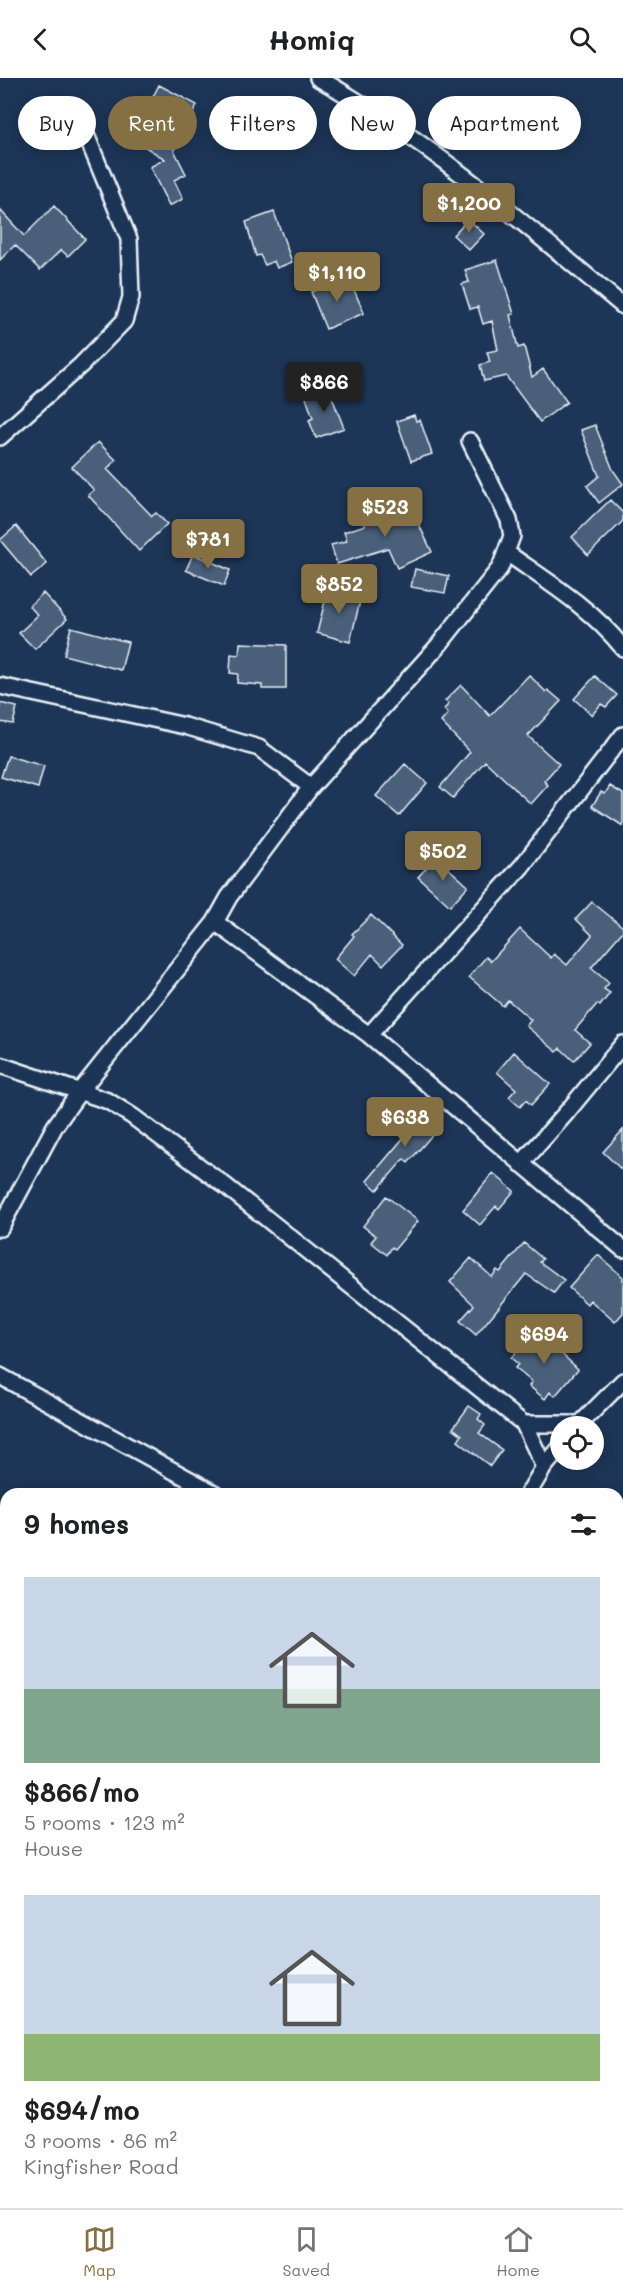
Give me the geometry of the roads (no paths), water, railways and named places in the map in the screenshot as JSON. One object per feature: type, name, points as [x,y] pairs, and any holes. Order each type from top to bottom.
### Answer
[{"type":"street","points":[[318,78],[430,151],[534,232],[623,306]]},
{"type":"street","points":[[0,437],[81,365],[124,321],[131,297],[129,239],[92,150]]},
{"type":"street","points":[[0,1228],[55,1126],[80,1091],[215,922],[229,897],[311,787],[438,646],[500,568],[512,536],[509,520],[501,497],[470,441]]},
{"type":"street","points":[[507,553],[574,599],[611,633],[623,648]]},
{"type":"street","points":[[0,686],[185,726],[259,748],[273,756],[311,787]]},
{"type":"street","points":[[369,1035],[522,866],[623,735]]},
{"type":"street","points":[[215,922],[369,1035],[623,1249]]},
{"type":"street","points":[[521,1164],[567,1113],[623,1044]]},
{"type":"street","points":[[0,1065],[108,1101],[151,1130],[524,1424],[544,1467]]},
{"type":"street","points":[[0,1376],[205,1488]]},
{"type":"street","points":[[588,1416],[623,1381]]},
{"type":"street","points":[[524,1424],[550,1424]]},
{"type":"street","points":[[532,1488],[550,1460]]}]
